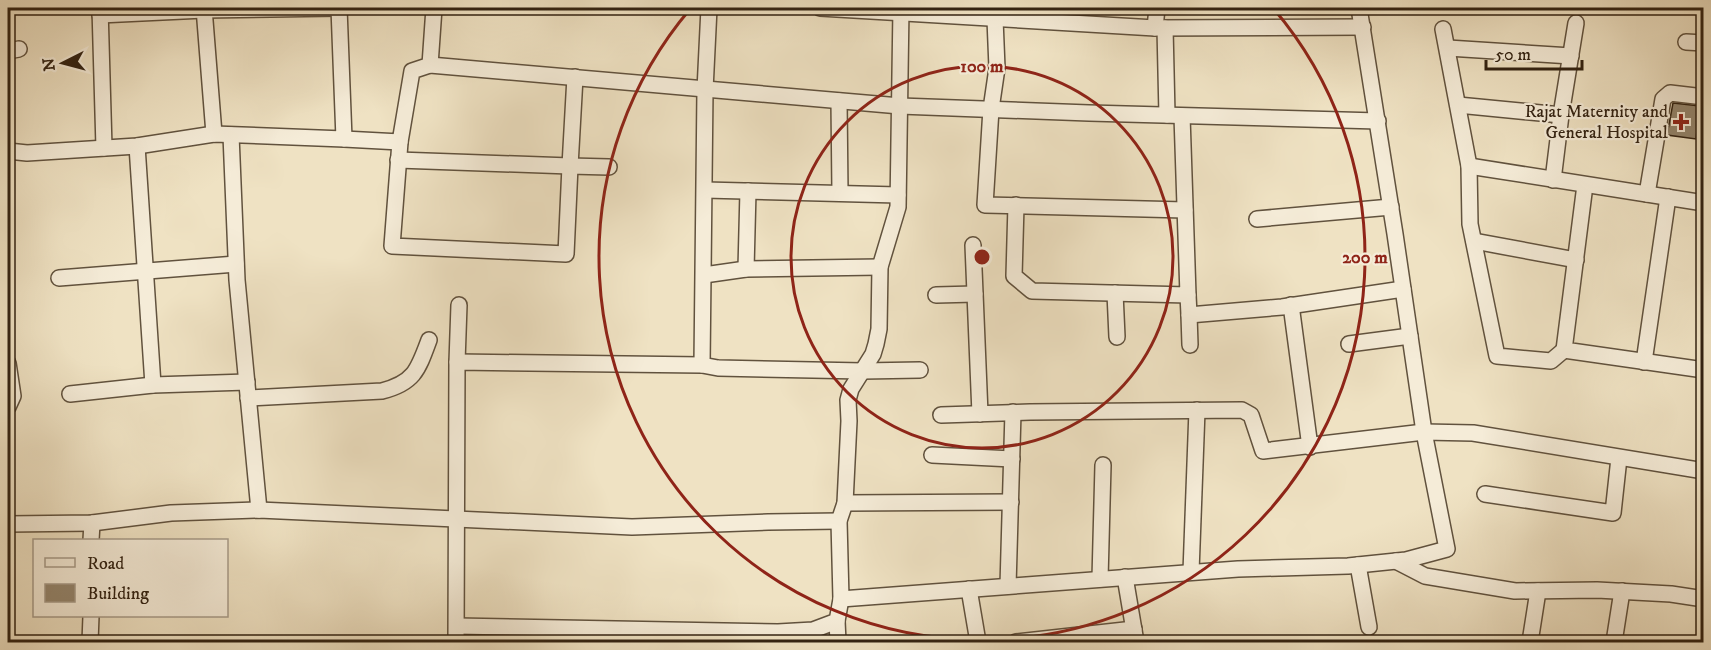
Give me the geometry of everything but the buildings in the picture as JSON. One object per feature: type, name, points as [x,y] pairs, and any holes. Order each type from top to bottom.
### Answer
[{"type":"street","points":[[104,147],[100,11],[339,8],[344,139]]},
{"type":"street","points":[[430,65],[434,8]]},
{"type":"street","points":[[702,365],[705,90],[709,8]]},
{"type":"street","points":[[819,8],[901,10],[995,19],[1160,28],[1363,27]]},
{"type":"street","points":[[1157,8],[1175,116],[1185,210],[1190,345]]},
{"type":"street","points":[[841,599],[1191,572],[1358,565],[1396,561],[1447,549],[1424,432],[1359,8]]},
{"type":"street","points":[[204,9],[214,134]]},
{"type":"street","points":[[838,642],[837,621],[841,599],[839,521],[845,503],[848,400],[850,389],[873,354],[879,329],[880,267],[898,207],[901,10]]},
{"type":"street","points":[[995,19],[997,68],[991,109],[985,204],[1185,210]]},
{"type":"street","points":[[1553,180],[1576,23]]},
{"type":"street","points":[[1443,29],[1469,166],[1470,224],[1497,356],[1551,362],[1564,350],[1585,185]]},
{"type":"street","points":[[1686,42],[1704,44]]},
{"type":"street","points":[[1448,48],[1570,56]]},
{"type":"street","points":[[575,77],[566,254],[392,246],[400,142],[412,71],[430,65],[669,84],[705,90],[900,106],[1378,121]]},
{"type":"street","points":[[1647,194],[1663,99],[1670,93],[1704,97]]},
{"type":"street","points":[[839,101],[840,193]]},
{"type":"street","points":[[1458,105],[1561,115]]},
{"type":"street","points":[[8,151],[27,153],[137,146],[214,134],[400,142]]},
{"type":"street","points":[[231,135],[236,264],[259,510]]},
{"type":"street","points":[[137,146],[153,385]]},
{"type":"street","points":[[398,160],[609,167]]},
{"type":"street","points":[[1469,166],[1704,202]]},
{"type":"street","points":[[705,189],[898,195]]},
{"type":"street","points":[[746,269],[748,191]]},
{"type":"street","points":[[1644,362],[1668,197]]},
{"type":"street","points":[[1016,205],[1014,276],[1032,291],[1188,295]]},
{"type":"street","points":[[1257,219],[1391,207]]},
{"type":"street","points":[[1474,241],[1576,260]]},
{"type":"street","points":[[973,245],[980,414]]},
{"type":"street","points":[[59,278],[236,264]]},
{"type":"street","points":[[704,275],[746,269],[880,267]]},
{"type":"street","points":[[1189,315],[1291,305],[1403,289]]},
{"type":"street","points":[[1115,293],[1117,337]]},
{"type":"street","points":[[936,295],[975,294]]},
{"type":"street","points":[[456,642],[459,305]]},
{"type":"street","points":[[1291,305],[1310,447]]},
{"type":"street","points":[[1349,344],[1410,336]]},
{"type":"street","points":[[248,398],[382,391],[399,386],[410,379],[420,366],[429,340]]},
{"type":"street","points":[[1564,350],[1704,370]]},
{"type":"street","points":[[458,362],[702,365],[718,368],[863,371],[920,370]]},
{"type":"street","points":[[8,363],[13,396],[8,407]]},
{"type":"street","points":[[70,394],[153,385],[247,382]]},
{"type":"street","points":[[1191,572],[1197,410]]},
{"type":"street","points":[[940,415],[1242,410],[1251,415],[1263,451],[1424,432],[1473,433],[1704,471]]},
{"type":"street","points":[[1008,586],[1013,412]]},
{"type":"street","points":[[932,455],[1012,459]]},
{"type":"street","points":[[1485,494],[1613,513],[1619,458]]},
{"type":"street","points":[[1100,579],[1103,465]]},
{"type":"street","points":[[845,503],[1011,502]]},
{"type":"street","points":[[8,524],[92,523],[171,513],[259,510],[632,527],[839,521]]},
{"type":"street","points":[[92,523],[92,539]]},
{"type":"street","points":[[1396,561],[1425,576],[1515,591],[1622,591],[1704,599]]},
{"type":"street","points":[[1358,565],[1369,627]]},
{"type":"street","points":[[1016,642],[1135,635],[1125,577]]},
{"type":"street","points":[[969,589],[978,642]]},
{"type":"street","points":[[1530,642],[1538,591]]},
{"type":"street","points":[[1614,642],[1622,591]]},
{"type":"street","points":[[90,642],[91,617]]},
{"type":"street","points":[[457,626],[778,632],[813,630],[837,621]]},
{"type":"place","name":"Rajat Maternity and General Hospital","points":[[1681,122]]}]
